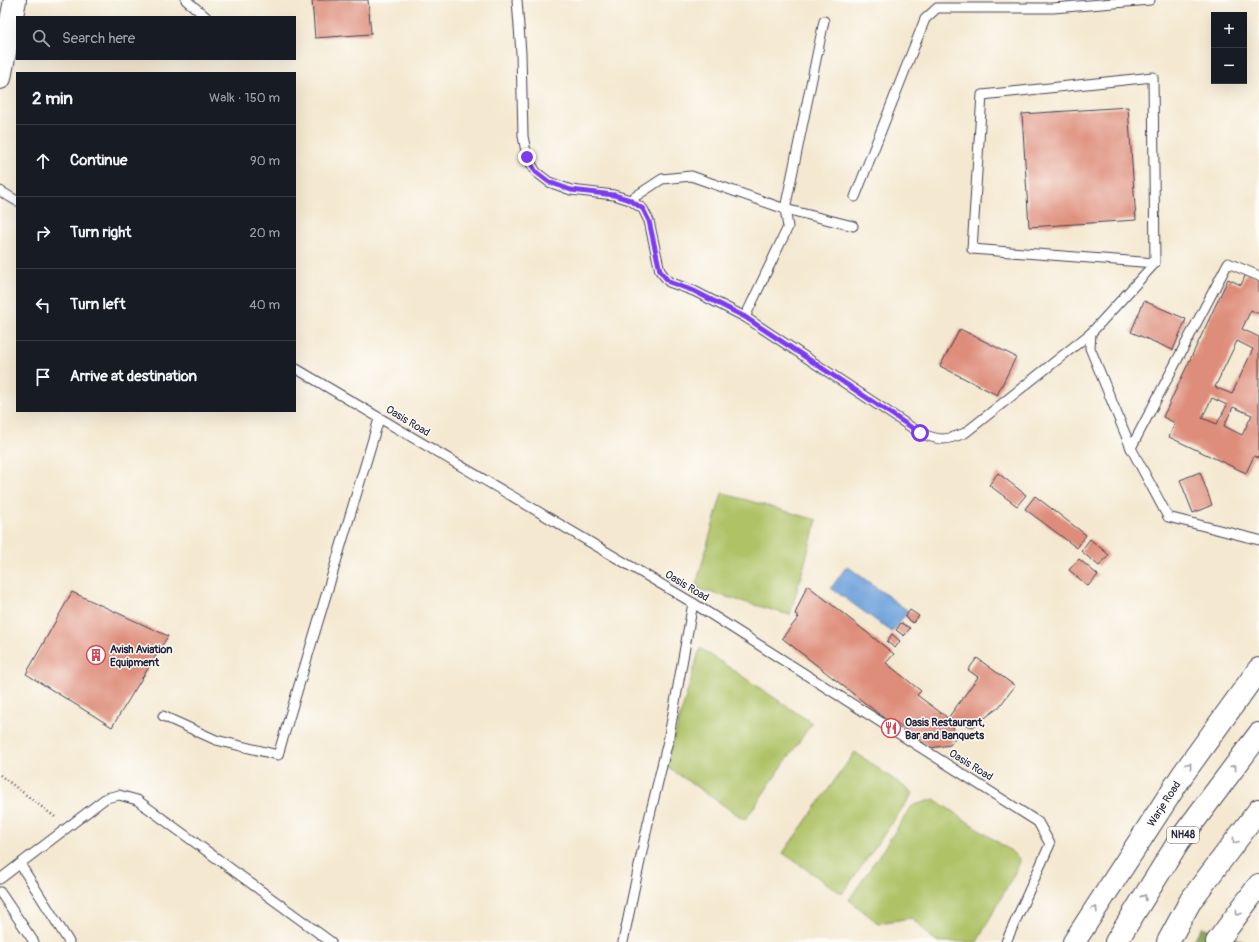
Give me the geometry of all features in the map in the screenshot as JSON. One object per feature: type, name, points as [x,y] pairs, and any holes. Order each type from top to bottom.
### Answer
[{"type":"main road","points":[[0,78],[15,0]]},
{"type":"main road","name":"Warje Road","points":[[1074,942],[1183,774],[1259,669]]},
{"type":"main road","name":"NH48","points":[[1116,942],[1179,841],[1259,734]]},
{"type":"main road","points":[[1168,942],[1191,900],[1259,810]]},
{"type":"main road","points":[[1217,942],[1259,885]]},
{"type":"lane","points":[[186,0],[205,16]]},
{"type":"lane","points":[[517,0],[521,53],[523,136],[527,157],[536,172],[549,182],[571,190],[614,195],[630,200],[643,209],[649,221],[660,271],[669,282],[694,291],[745,317],[920,433],[932,438],[949,440],[965,433],[1090,333],[1155,263],[1153,77],[982,96],[972,249],[1155,263]]},
{"type":"lane","points":[[855,197],[925,19],[937,8],[1150,0]]},
{"type":"lane","points":[[745,317],[788,227],[785,209],[824,21]]},
{"type":"lane","points":[[630,200],[662,179],[691,176],[785,209],[853,226]]},
{"type":"lane","points":[[0,191],[16,200]]},
{"type":"lane","points":[[1131,448],[1228,263],[1259,276]]},
{"type":"lane","points":[[1090,333],[1090,348],[1131,448],[1168,518],[1259,540]]},
{"type":"lane","name":"Oasis Road","points":[[296,369],[693,603],[1038,822],[1050,844],[1006,942]]},
{"type":"lane","points":[[163,716],[216,740],[278,755],[379,419]]},
{"type":"lane","points":[[622,942],[648,822],[668,741],[693,603]]},
{"type":"lane","points":[[0,879],[106,798],[119,795],[137,800],[331,942]]},
{"type":"lane","points":[[20,864],[69,942]]},
{"type":"lane","points":[[0,892],[34,942]]},
{"type":"path","points":[[0,775],[68,827]]},
{"type":"green space","points":[[722,493],[817,520],[790,615],[695,588]]},
{"type":"green space","points":[[700,648],[812,723],[745,820],[666,766]]},
{"type":"green space","points":[[855,752],[913,793],[842,894],[783,853]]},
{"type":"green space","points":[[934,799],[1011,851],[1019,859],[1019,865],[977,942],[936,942],[912,918],[878,923],[849,900],[912,806]]},
{"type":"green space","points":[[1202,927],[1245,942],[1192,942]]},
{"type":"water","points":[[847,566],[908,611],[892,632],[831,588]]},
{"type":"building","points":[[312,0],[368,0],[371,34],[315,38]]},
{"type":"building","points":[[1128,107],[1136,220],[1029,227],[1022,114]]},
{"type":"building","points":[[1247,272],[1259,278],[1259,314],[1251,310],[1242,329],[1259,337],[1259,458],[1254,456],[1246,473],[1169,437],[1175,423],[1163,417],[1228,279],[1241,285]],"holes":[[[1237,341],[1253,349],[1232,394],[1215,387]],[[1212,398],[1227,405],[1217,424],[1202,418]],[[1233,407],[1252,415],[1242,435],[1224,426]]]},
{"type":"building","points":[[1144,301],[1186,319],[1173,350],[1131,332]]},
{"type":"building","points":[[960,329],[1016,357],[997,395],[940,366]]},
{"type":"building","points":[[1200,472],[1212,505],[1193,513],[1180,480]]},
{"type":"building","points":[[998,473],[1026,495],[1017,506],[989,485]]},
{"type":"building","points":[[1035,496],[1086,535],[1077,548],[1025,509]]},
{"type":"building","points":[[1090,539],[1109,555],[1099,566],[1081,551]]},
{"type":"building","points":[[1079,559],[1098,575],[1088,586],[1069,570]]},
{"type":"building","points":[[807,585],[894,654],[886,663],[921,691],[917,695],[948,718],[978,677],[968,670],[977,658],[1015,686],[999,707],[973,727],[952,721],[955,738],[950,745],[930,748],[896,722],[893,725],[782,638],[799,617],[795,614]]},
{"type":"building","name":"Avish Aviation Equipment","points":[[72,592],[168,636],[112,727],[26,674]]},
{"type":"building","points":[[910,610],[919,616],[913,623],[905,617]]},
{"type":"building","points":[[901,623],[910,628],[904,636],[896,630]]},
{"type":"building","points":[[892,634],[900,641],[895,648],[887,642]]},
{"type":"place","name":"Avish Aviation Equipment","points":[[96,655]]},
{"type":"place","name":"Oasis Restaurant, Bar and Banquets","points":[[891,728]]},
{"type":"route","points":[[527,157],[536,172],[549,182],[571,190],[614,195],[630,200],[643,209],[649,221],[660,271],[669,282],[694,291],[745,317],[920,433]]}]
